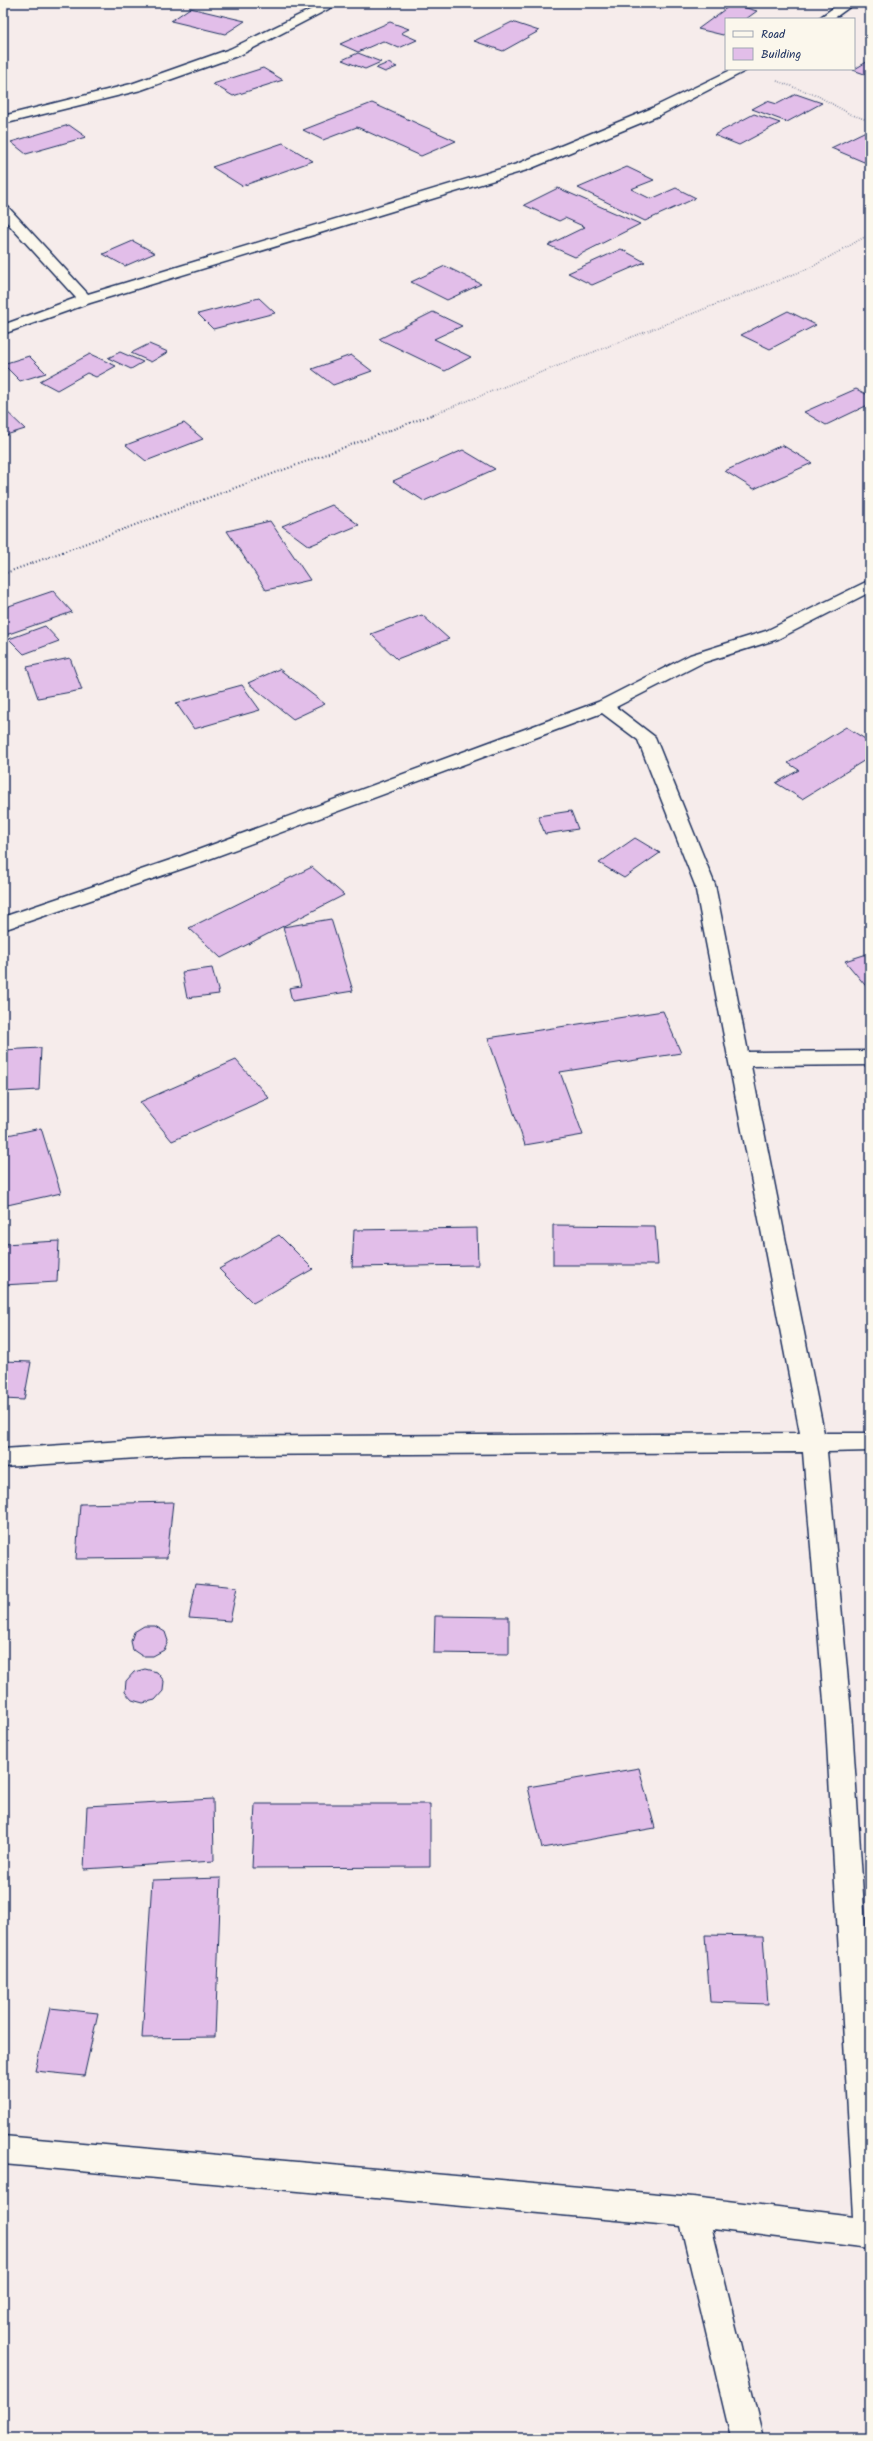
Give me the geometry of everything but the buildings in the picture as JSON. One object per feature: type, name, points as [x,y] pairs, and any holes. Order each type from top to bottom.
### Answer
[{"type":"street","points":[[3,120],[136,87],[235,52],[334,3]]},
{"type":"street","points":[[826,18],[849,3]]},
{"type":"street","points":[[3,330],[85,300],[522,167],[655,112],[741,70]]},
{"type":"street","points":[[3,210],[85,300]]},
{"type":"street","points":[[3,924],[186,861],[604,706],[696,659],[772,634],[870,585]]},
{"type":"street","points":[[3,2150],[693,2212],[870,2233],[839,1725],[814,1443],[705,885],[673,800],[646,737],[604,706]]},
{"type":"street","points":[[739,1059],[870,1058]]},
{"type":"street","points":[[3,1458],[182,1446],[870,1442]]},
{"type":"street","points":[[693,2212],[746,2438]]},
{"type":"path","points":[[774,80],[818,96],[850,114],[870,121]]},
{"type":"path","points":[[3,574],[530,378],[810,268],[870,234]]}]
